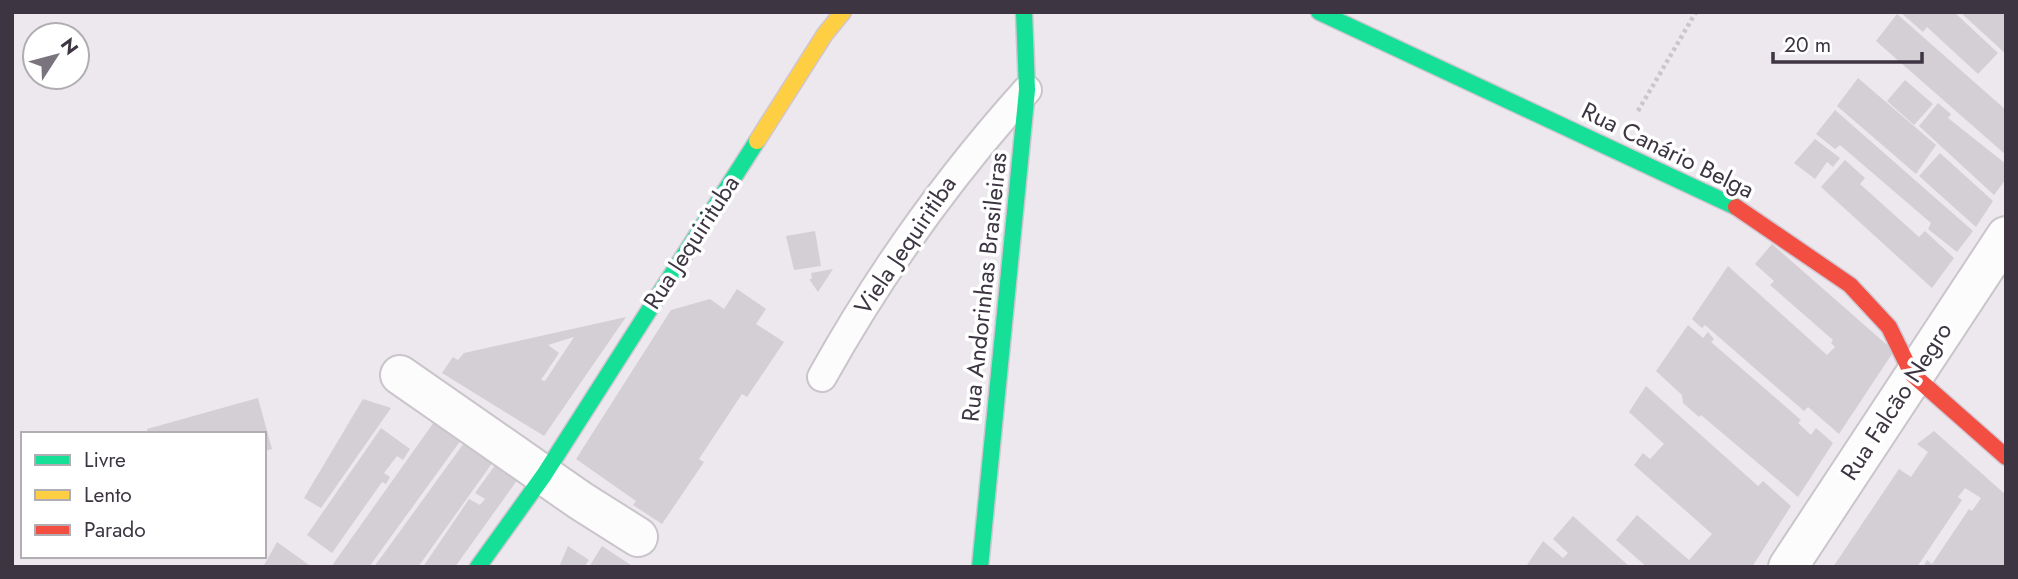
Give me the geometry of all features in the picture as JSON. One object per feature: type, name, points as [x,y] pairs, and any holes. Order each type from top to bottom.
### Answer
[{"type":"street","name":"Rua Jequirituba","points":[[478,567],[544,475],[825,34],[843,12]]},
{"type":"street","name":"Rua Andorinhas Brasileiras","points":[[980,567],[1027,90],[1024,12]]},
{"type":"street","name":"Rua Canário Belga","points":[[1319,12],[1726,201],[1756,218],[1850,285],[1889,327],[1912,374],[2006,457]]},
{"type":"street","name":"Rua Falcão Negro","points":[[1787,567],[1912,374],[2006,236]]},
{"type":"street","points":[[400,375],[638,537]]},
{"type":"lane","name":"Viela Jequiritiba","points":[[822,377],[865,299],[932,202],[968,156],[1027,90]]},
{"type":"path","points":[[1615,150],[1696,12]]},
{"type":"building","points":[[1900,12],[1954,12],[1998,53],[1978,74],[1927,27],[1923,32]]},
{"type":"building","points":[[1960,12],[2006,12],[2006,54]]},
{"type":"building","points":[[1897,14],[2006,110],[2006,155],[1876,41]]},
{"type":"building","points":[[1858,78],[1936,145],[1916,174],[1837,106]]},
{"type":"building","points":[[1905,80],[1933,104],[1914,125],[1887,101]]},
{"type":"building","points":[[1938,103],[1951,114],[1948,118],[2006,164],[2006,179],[1994,195],[1919,126]]},
{"type":"building","points":[[1835,110],[1973,231],[1957,252],[1928,229],[1931,223],[1840,145],[1835,149],[1816,134]]},
{"type":"building","points":[[1815,139],[1840,158],[1833,167],[1827,162],[1815,179],[1794,163]]},
{"type":"building","points":[[1940,153],[1993,201],[1976,227],[1919,176]]},
{"type":"building","points":[[1845,160],[1865,178],[1860,184],[1919,237],[1925,231],[1954,258],[1932,288],[1821,187]]},
{"type":"building","points":[[815,231],[821,266],[794,270],[786,236]]},
{"type":"building","points":[[1772,244],[1894,351],[1839,434],[1808,407],[1804,411],[1705,325],[1702,328],[1692,319],[1728,266],[1827,355],[1835,347],[1831,343],[1833,340],[1770,285],[1774,281],[1755,264]]},
{"type":"building","points":[[833,269],[818,292],[809,279],[812,279],[811,273]]},
{"type":"building","points":[[737,289],[766,309],[756,324],[784,342],[747,397],[742,394],[699,459],[704,462],[662,524],[633,505],[636,501],[576,459],[671,310],[710,299],[724,309]]},
{"type":"building","points":[[626,317],[544,436],[442,373],[453,357],[458,360],[464,353]],"holes":[[[574,337],[545,381],[541,380],[559,353],[548,345]]]},
{"type":"building","points":[[1688,325],[1703,338],[1708,332],[1714,339],[1711,342],[1801,420],[1798,423],[1811,435],[1816,428],[1833,443],[1798,497],[1701,415],[1699,417],[1683,403],[1682,395],[1656,371]]},
{"type":"building","points":[[1646,386],[1758,486],[1763,481],[1791,506],[1752,567],[1647,567],[1616,540],[1637,515],[1689,560],[1712,534],[1634,465],[1643,453],[1650,459],[1664,444],[1629,412]]},
{"type":"building","points":[[258,398],[272,449],[266,450],[266,432],[148,432],[147,429]]},
{"type":"building","points":[[363,399],[391,408],[321,508],[304,498]]},
{"type":"building","points":[[434,422],[461,440],[369,567],[331,567]]},
{"type":"building","points":[[381,428],[410,449],[403,460],[397,456],[384,473],[390,477],[386,484],[382,482],[332,553],[307,535]]},
{"type":"building","points":[[1934,431],[2006,495],[2006,567],[1923,567],[1927,560],[1932,564],[1969,509],[1972,511],[1981,498],[1965,488],[1958,497],[1962,500],[1917,567],[1833,567],[1899,469],[1911,477],[1928,452],[1917,444]]},
{"type":"building","points":[[464,443],[493,462],[418,567],[374,567]]},
{"type":"building","points":[[496,464],[518,479],[455,567],[423,567],[469,499],[480,505],[485,499],[475,493]]},
{"type":"building","points":[[1573,516],[1630,567],[1527,565],[1543,541],[1563,558],[1568,553],[1553,539]]},
{"type":"building","points":[[277,542],[312,567],[263,567]]},
{"type":"building","points":[[568,546],[589,560],[584,567],[559,567]]},
{"type":"building","points":[[602,546],[634,567],[589,567]]},
{"type":"traffic: fast","points":[[980,567],[1027,90],[1024,12]]},
{"type":"traffic: fast","points":[[1319,12],[1736,207]]},
{"type":"traffic: fast","points":[[478,567],[544,475],[757,141]]},
{"type":"traffic: slow","points":[[757,141],[825,34],[843,12]]},
{"type":"traffic: jam","points":[[1736,207],[1850,285],[1889,327],[1912,374],[2006,457]]}]
